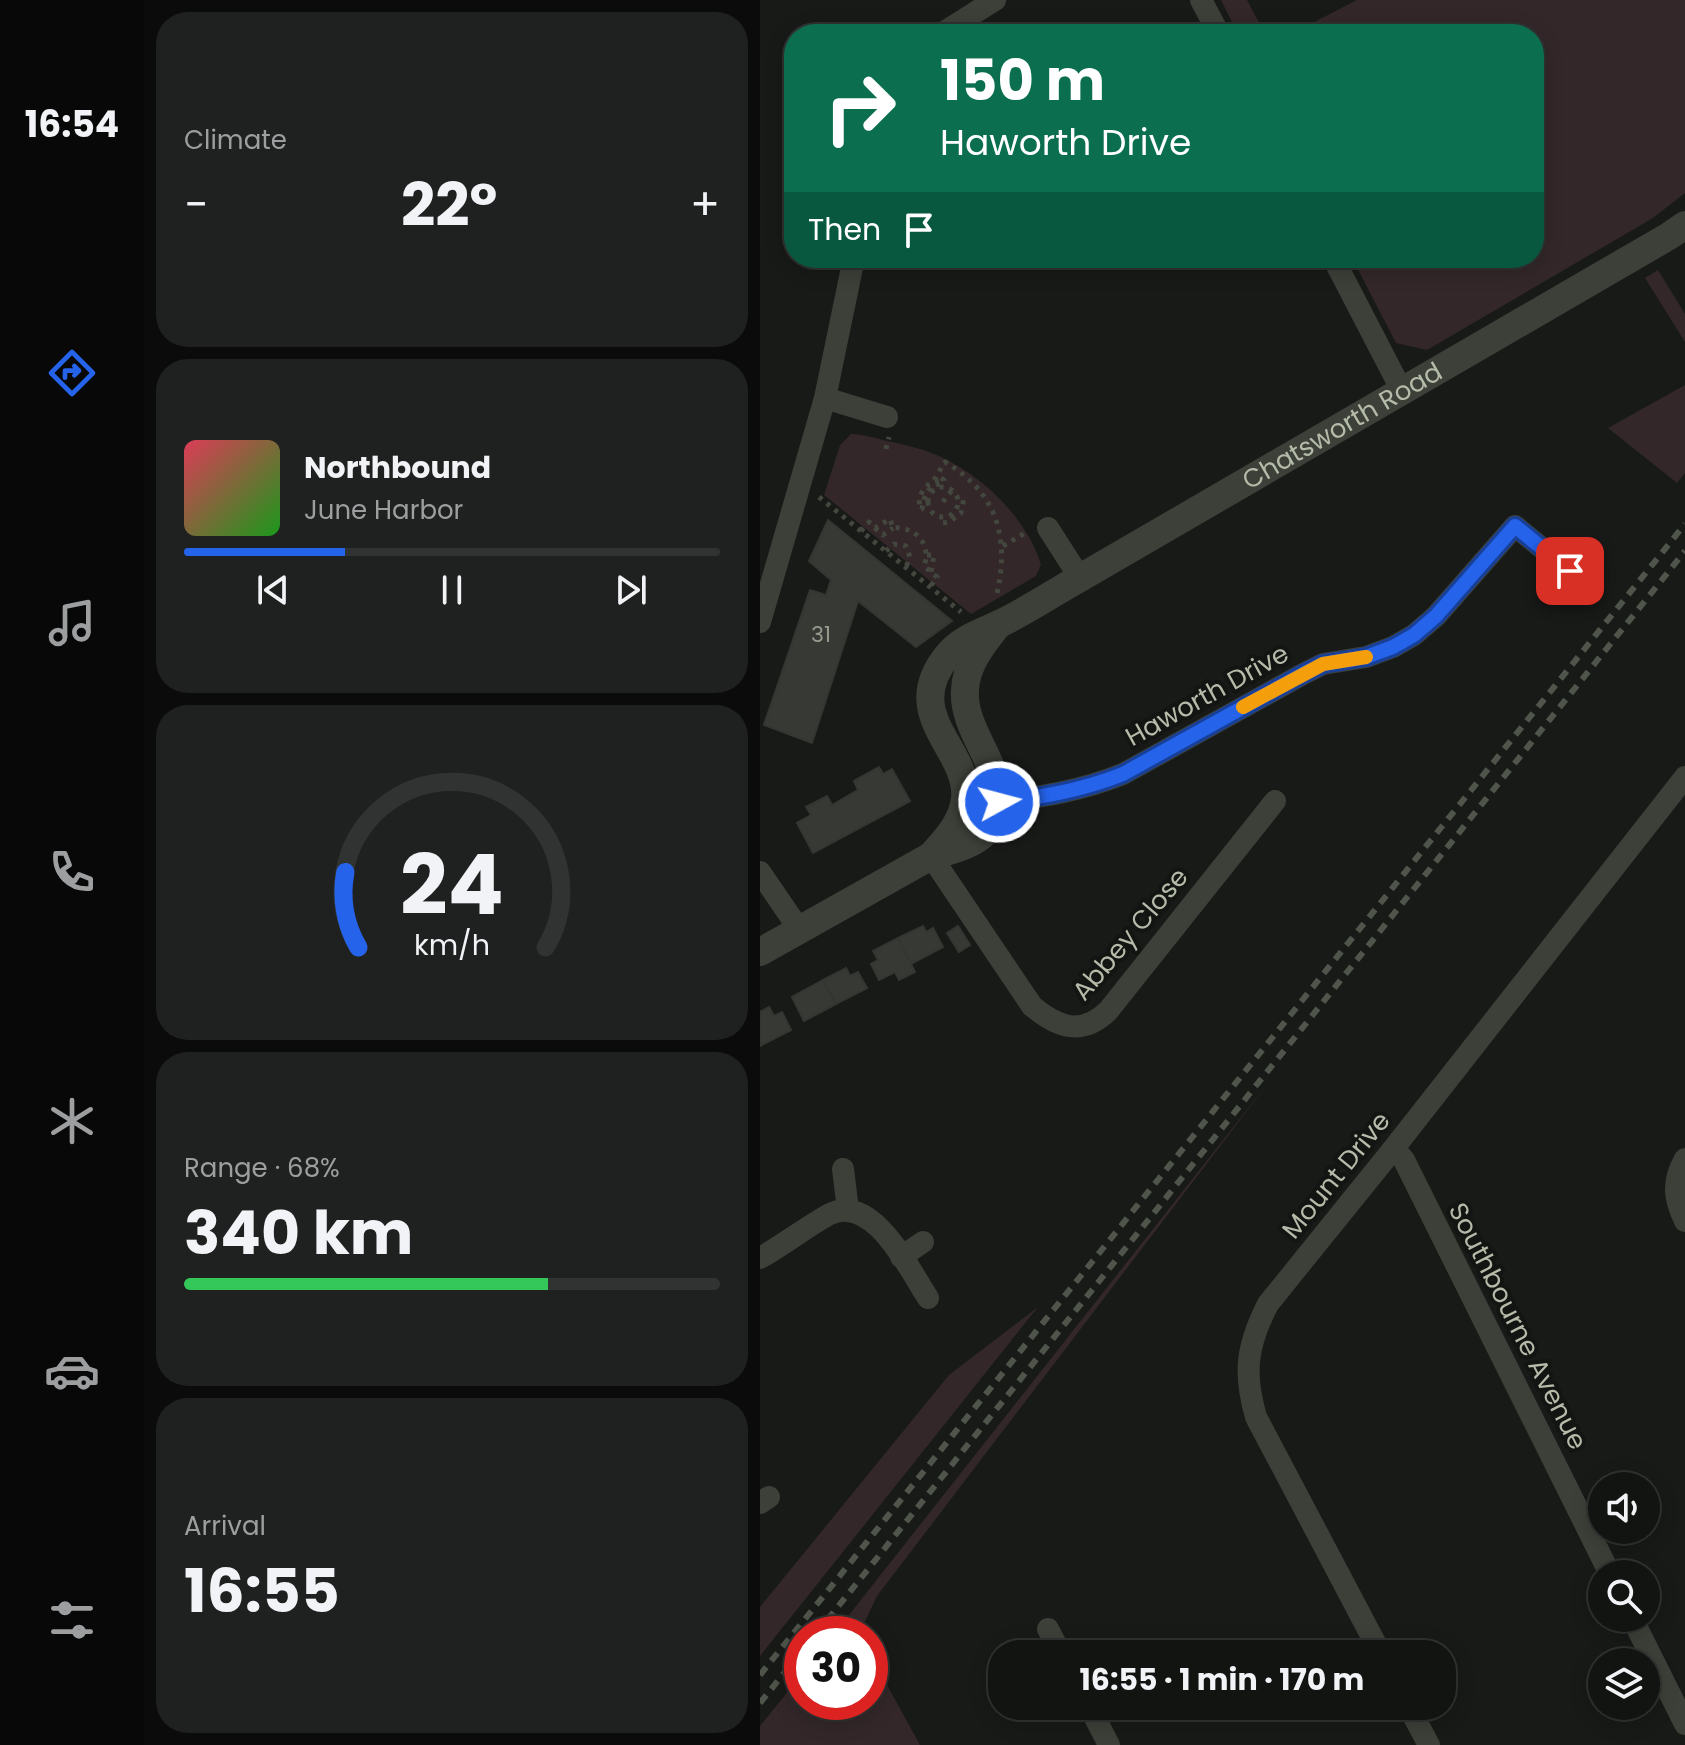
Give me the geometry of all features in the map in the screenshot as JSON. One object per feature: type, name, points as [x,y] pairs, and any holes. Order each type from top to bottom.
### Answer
[{"type":"street","points":[[957,24],[995,0]]},
{"type":"street","points":[[1201,0],[1214,24]]},
{"type":"street","name":"Chatsworth Road","points":[[931,856],[951,834],[960,817],[965,797],[963,780],[933,720],[931,695],[947,655],[966,639],[993,618],[1080,578],[1685,225]]},
{"type":"street","points":[[760,622],[825,398],[852,268]]},
{"type":"street","points":[[1338,268],[1402,391]]},
{"type":"street","points":[[825,398],[887,417]]},
{"type":"street","name":"Haworth Drive","points":[[999,802],[1057,795],[1123,774],[1323,664],[1366,657],[1393,647],[1414,635],[1436,616],[1515,526],[1570,571]]},
{"type":"street","points":[[1039,529],[1080,578]]},
{"type":"street","name":"Chatsworth Road","points":[[993,618],[969,670],[964,690],[967,710],[996,781],[999,802]]},
{"type":"street","name":"Mount Drive","points":[[1374,1640],[1256,1417],[1248,1365],[1256,1326],[1268,1304],[1685,777]]},
{"type":"street","name":"Abbey Close","points":[[931,856],[1032,1006],[1055,1022],[1084,1026],[1098,1021],[1108,1011],[1275,801]]},
{"type":"street","points":[[760,952],[931,856],[979,838],[992,824],[999,802]]},
{"type":"street","points":[[760,872],[799,929]]},
{"type":"street","name":"Southbourne Avenue","points":[[1394,1148],[1404,1160],[1603,1560]]},
{"type":"street","points":[[1685,1159],[1678,1171],[1674,1192],[1685,1221]]},
{"type":"street","points":[[843,1169],[848,1210]]},
{"type":"street","points":[[760,1258],[829,1215],[848,1210],[862,1213],[888,1236],[928,1298]]},
{"type":"street","points":[[901,1257],[923,1242]]},
{"type":"street","points":[[1048,1629],[1054,1640]]},
{"type":"street","points":[[1639,1632],[1685,1724]]},
{"type":"street","points":[[1096,1720],[1109,1745]]},
{"type":"street","points":[[1416,1720],[1429,1745]]},
{"type":"path","points":[[801,482],[930,587],[993,618],[1003,566],[1002,546],[994,515],[971,481],[945,462],[925,491],[927,503],[935,515],[949,516],[958,511]]},
{"type":"path","points":[[925,491],[944,480],[934,480]]},
{"type":"path","points":[[925,491],[942,487],[952,490],[957,497],[958,511]]},
{"type":"path","points":[[943,502],[952,490]]},
{"type":"path","points":[[943,523],[949,522],[964,498]]},
{"type":"path","points":[[875,528],[890,519],[893,528]]},
{"type":"path","points":[[861,531],[869,522],[883,535],[901,527],[917,534],[927,555],[924,566],[937,577],[930,587]]},
{"type":"path","points":[[1002,546],[1039,529]]},
{"type":"path","points":[[886,551],[894,544],[906,546],[910,557],[906,567]]},
{"type":"shaded area","points":[[1221,0],[1247,0],[1260,24],[1233,24]]},
{"type":"shaded area","points":[[1357,0],[1685,0],[1685,193],[1653,218],[1427,350],[1396,343],[1357,268],[1544,268],[1544,24],[1310,24]]},
{"type":"shaded area","points":[[1658,270],[1685,314],[1685,342],[1645,278]]},
{"type":"shaded area","points":[[1685,385],[1685,473],[1677,483],[1608,428]]},
{"type":"shaded area","points":[[851,434],[928,452],[973,476],[1002,501],[1026,532],[1041,565],[1036,576],[971,614],[824,495],[840,445]]},
{"type":"shaded area","points":[[1272,1078],[877,1596],[868,1616],[848,1616]]},
{"type":"shaded area","points":[[1038,1307],[792,1616],[784,1616],[784,1626],[760,1656],[760,1607],[949,1375]]},
{"type":"shaded area","points":[[888,1687],[920,1745],[760,1745],[760,1726],[784,1696],[784,1720],[888,1720]]},
{"type":"building","points":[[828,520],[952,621],[916,647],[858,601],[812,743],[764,725],[810,590],[826,595],[831,580],[809,561]]},
{"type":"building","points":[[879,767],[883,774],[892,769],[910,801],[813,853],[797,823],[811,815],[806,807],[827,796],[832,805],[858,790],[854,781]]},
{"type":"building","points":[[923,926],[926,932],[933,928],[943,947],[911,964],[898,938]]},
{"type":"building","points":[[958,926],[970,945],[959,952],[947,933]]},
{"type":"building","points":[[898,938],[915,972],[899,980],[895,972],[879,980],[871,964],[878,960],[873,951]]},
{"type":"building","points":[[846,968],[850,976],[858,972],[867,988],[836,1004],[823,980]]},
{"type":"building","points":[[823,980],[836,1004],[804,1021],[792,997]]},
{"type":"building","points":[[769,1007],[774,1016],[782,1012],[791,1030],[760,1046],[760,1012]]},
{"type":"railway","points":[[760,1675],[1685,524]]},
{"type":"railway","points":[[830,1616],[1685,551]]},
{"type":"railway","points":[[760,1703],[784,1673]]},
{"type":"slow traffic","points":[[1243,707],[1323,664],[1366,657]]},
{"type":"route","points":[[999,802],[1057,795],[1123,774],[1323,664],[1366,657],[1393,647],[1414,635],[1436,616],[1515,526],[1570,571]]}]
